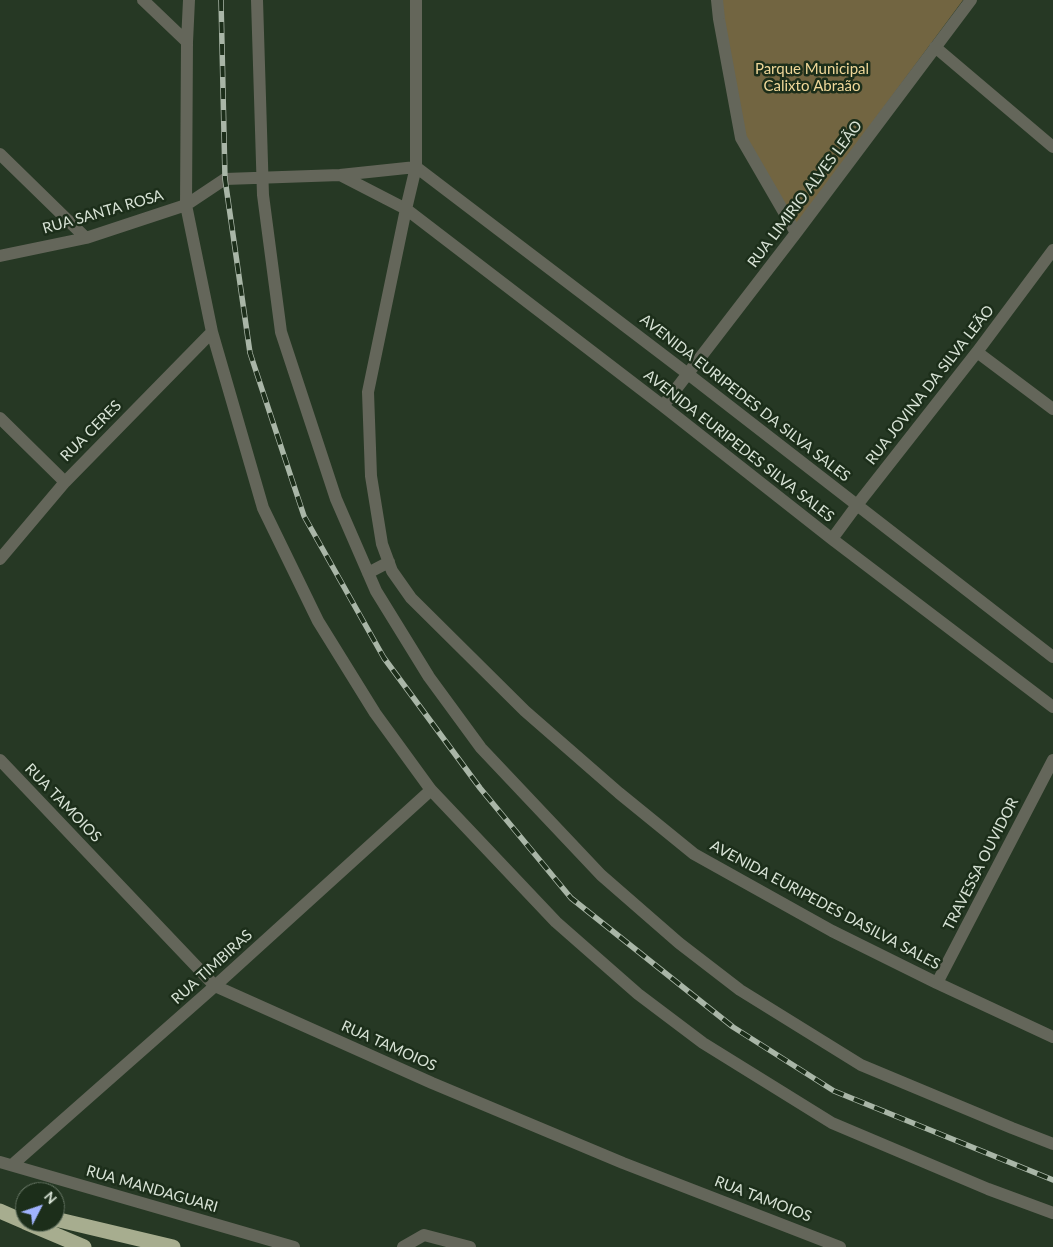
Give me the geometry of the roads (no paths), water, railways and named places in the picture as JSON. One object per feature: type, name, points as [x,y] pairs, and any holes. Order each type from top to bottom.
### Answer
[{"type":"highway","points":[[0,1206],[15,1210]]},
{"type":"highway","points":[[0,1211],[15,1218]]},
{"type":"highway","points":[[65,1221],[173,1247]]},
{"type":"highway","points":[[49,1232],[84,1247]]},
{"type":"street","points":[[143,0],[187,42]]},
{"type":"street","points":[[189,0],[186,205],[212,332],[263,508],[318,621],[375,713],[431,790],[556,922],[638,994],[703,1043],[832,1123],[988,1189],[1053,1213]]},
{"type":"street","points":[[257,0],[263,195],[281,332],[336,499],[376,591],[429,677],[481,748],[600,875],[679,943],[740,990],[861,1064],[1053,1144]]},
{"type":"street","name":"AVENIDA EURIPEDES DASILVA SALES","points":[[416,0],[416,166],[368,392],[371,476],[382,544],[392,571],[411,598],[525,711],[619,794],[694,854],[832,931],[1053,1037]]},
{"type":"street","points":[[717,0],[741,138],[796,233]]},
{"type":"street","name":"RUA LIMIRIO ALVES LEÃO","points":[[663,406],[971,0]]},
{"type":"street","points":[[935,47],[1053,147]]},
{"type":"street","points":[[0,154],[86,238]]},
{"type":"street","name":"RUA SANTA ROSA","points":[[0,256],[86,238],[186,205],[225,179],[340,175],[416,166]]},
{"type":"street","name":"AVENIDA EURIPEDES DA SILVA SALES","points":[[416,166],[1053,657]]},
{"type":"street","name":"AVENIDA EURIPEDES SILVA SALES","points":[[340,175],[406,209],[663,406],[832,539],[1053,707]]},
{"type":"street","name":"RUA JOVINA DA SILVA LEÃO","points":[[832,539],[977,352],[1053,250]]},
{"type":"street","name":"RUA CERES","points":[[0,559],[65,482],[212,332]]},
{"type":"street","points":[[977,352],[1053,409]]},
{"type":"street","points":[[0,418],[65,482]]},
{"type":"street","points":[[368,573],[389,562]]},
{"type":"street","name":"RUA TAMOIOS","points":[[0,760],[215,986],[460,1095],[623,1162],[840,1247]]},
{"type":"street","name":"TRAVESSA OUVIDOR","points":[[937,983],[1053,760]]},
{"type":"street","name":"RUA TIMBIRAS","points":[[6,1164],[215,986],[431,790]]},
{"type":"street","name":"RUA MANDAGUARI","points":[[6,1164],[294,1247]]},
{"type":"street","points":[[403,1247],[424,1235],[470,1247]]},
{"type":"railway","points":[[221,0],[225,179],[250,353],[304,516],[384,658],[480,788],[571,898],[733,1027],[834,1091],[1053,1180]]},
{"type":"park label","name":"Parque Municipal Calixto Abraão","points":[[812,78]]}]
